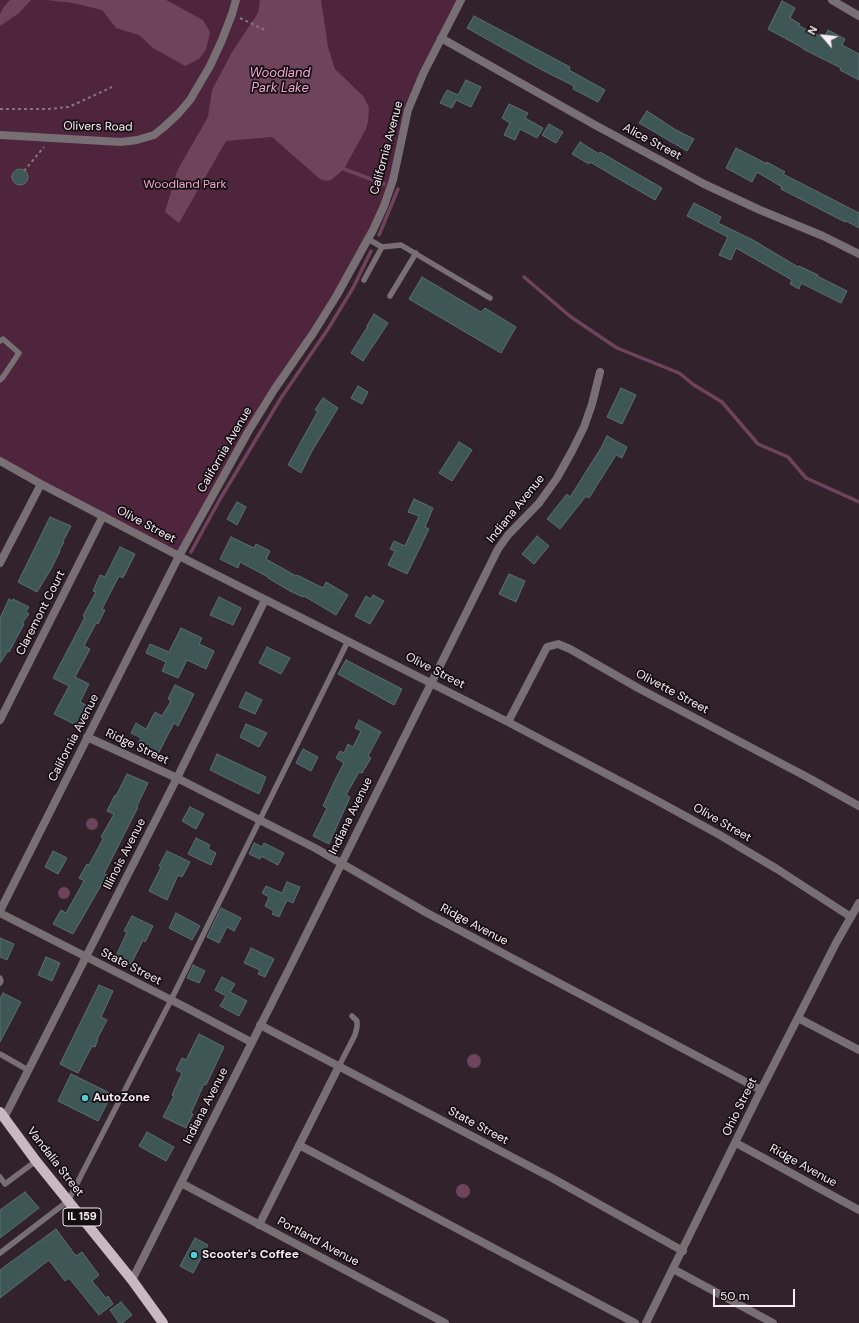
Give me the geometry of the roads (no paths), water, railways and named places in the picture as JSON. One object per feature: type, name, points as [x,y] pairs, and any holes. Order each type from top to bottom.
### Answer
[{"type":"main road","name":"Vandalia Street","points":[[2,1115],[36,1161],[132,1280],[163,1323]]},
{"type":"street","name":"Olivers Road","points":[[0,135],[121,142],[138,140],[154,135],[178,114],[190,100],[210,66],[222,40],[236,0]]},
{"type":"street","name":"California Avenue","points":[[0,912],[179,556],[248,432],[321,320],[368,239],[384,206],[393,180],[408,110],[423,74],[461,0]]},
{"type":"street","points":[[832,0],[859,16]]},
{"type":"street","name":"Alice Street","points":[[441,38],[595,125],[704,184],[859,254]]},
{"type":"street","name":"Indiana Avenue","points":[[132,1280],[498,549],[508,534],[539,503],[557,478],[584,428],[600,372]]},
{"type":"street","name":"Olive Street","points":[[0,461],[179,556],[431,682],[654,799],[718,834],[777,869],[851,917]]},
{"type":"street","points":[[0,563],[41,484]]},
{"type":"street","name":"Claremont Court","points":[[0,720],[103,516]]},
{"type":"street","name":"Illinois Avenue","points":[[2,1115],[28,1070],[86,957],[265,600]]},
{"type":"street","name":"Olivette Street","points":[[508,722],[547,647],[558,644],[570,649],[638,688],[859,806]]},
{"type":"street","name":"Ridge Street","points":[[87,737],[177,778]]},
{"type":"street","name":"Ridge Avenue","points":[[177,778],[315,848],[426,913],[761,1090]]},
{"type":"street","name":"Ohio Street","points":[[646,1323],[683,1251],[761,1090],[836,943],[859,903]]},
{"type":"street","name":"State Street","points":[[0,912],[252,1042]]},
{"type":"street","points":[[798,1018],[859,1050]]},
{"type":"street","name":"State Street","points":[[260,1025],[552,1178],[683,1251]]},
{"type":"street","points":[[259,1225],[339,1066]]},
{"type":"street","name":"Ridge Avenue","points":[[736,1142],[859,1210]]},
{"type":"street","points":[[299,1145],[635,1323]]},
{"type":"street","name":"Portland Avenue","points":[[181,1183],[445,1323]]},
{"type":"street","points":[[673,1269],[773,1323]]},
{"type":"lane","points":[[368,239],[382,246],[401,244],[490,298]]},
{"type":"lane","points":[[364,280],[382,246]]},
{"type":"lane","points":[[390,296],[416,253]]},
{"type":"lane","points":[[0,341],[3,339],[19,353],[0,380]]},
{"type":"lane","points":[[0,1254],[68,1201],[171,1000],[348,641]]},
{"type":"lane","points":[[339,1066],[358,1027],[357,1021],[352,1016]]},
{"type":"lane","points":[[2,1055],[28,1070]]},
{"type":"lane","points":[[0,1177],[5,1184],[36,1161]]},
{"type":"water","points":[[10,0],[31,0],[19,13],[0,26],[0,14]]},
{"type":"water","points":[[47,0],[166,0],[203,20],[210,32],[206,50],[199,59],[185,66],[153,48],[139,35],[116,28],[102,10],[73,3]]},
{"type":"water","name":"Woodland Park Lake","points":[[260,0],[321,0],[328,47],[335,69],[364,97],[369,108],[366,129],[344,169],[331,180],[326,181],[320,179],[272,137],[226,141],[179,223],[165,212],[177,171],[208,117],[212,90],[232,52],[258,13]]},
{"type":"water","points":[[90,818],[94,818],[98,824],[94,830],[90,830],[86,826],[86,822]]},
{"type":"water","points":[[62,887],[66,887],[70,893],[66,899],[62,899],[58,895],[58,891]]},
{"type":"water","points":[[471,1054],[477,1054],[481,1058],[481,1064],[477,1068],[471,1068],[467,1064],[467,1058]]},
{"type":"water","points":[[460,1184],[466,1184],[470,1188],[470,1194],[466,1198],[460,1198],[456,1194],[456,1188]]},
{"type":"waterway","points":[[344,169],[384,184]]},
{"type":"waterway","points":[[379,235],[398,189]]},
{"type":"waterway","points":[[191,552],[220,499],[281,398],[328,329],[353,288],[371,251]]},
{"type":"waterway","points":[[524,277],[571,317],[617,348],[679,373],[694,385],[722,402],[758,444],[788,457],[806,478],[859,502]]},
{"type":"place","name":"AutoZone","points":[[85,1098]]},
{"type":"place","name":"Scooter's Coffee","points":[[194,1255]]},
{"type":"park label","name":"Woodland Park","points":[[185,185]]}]
